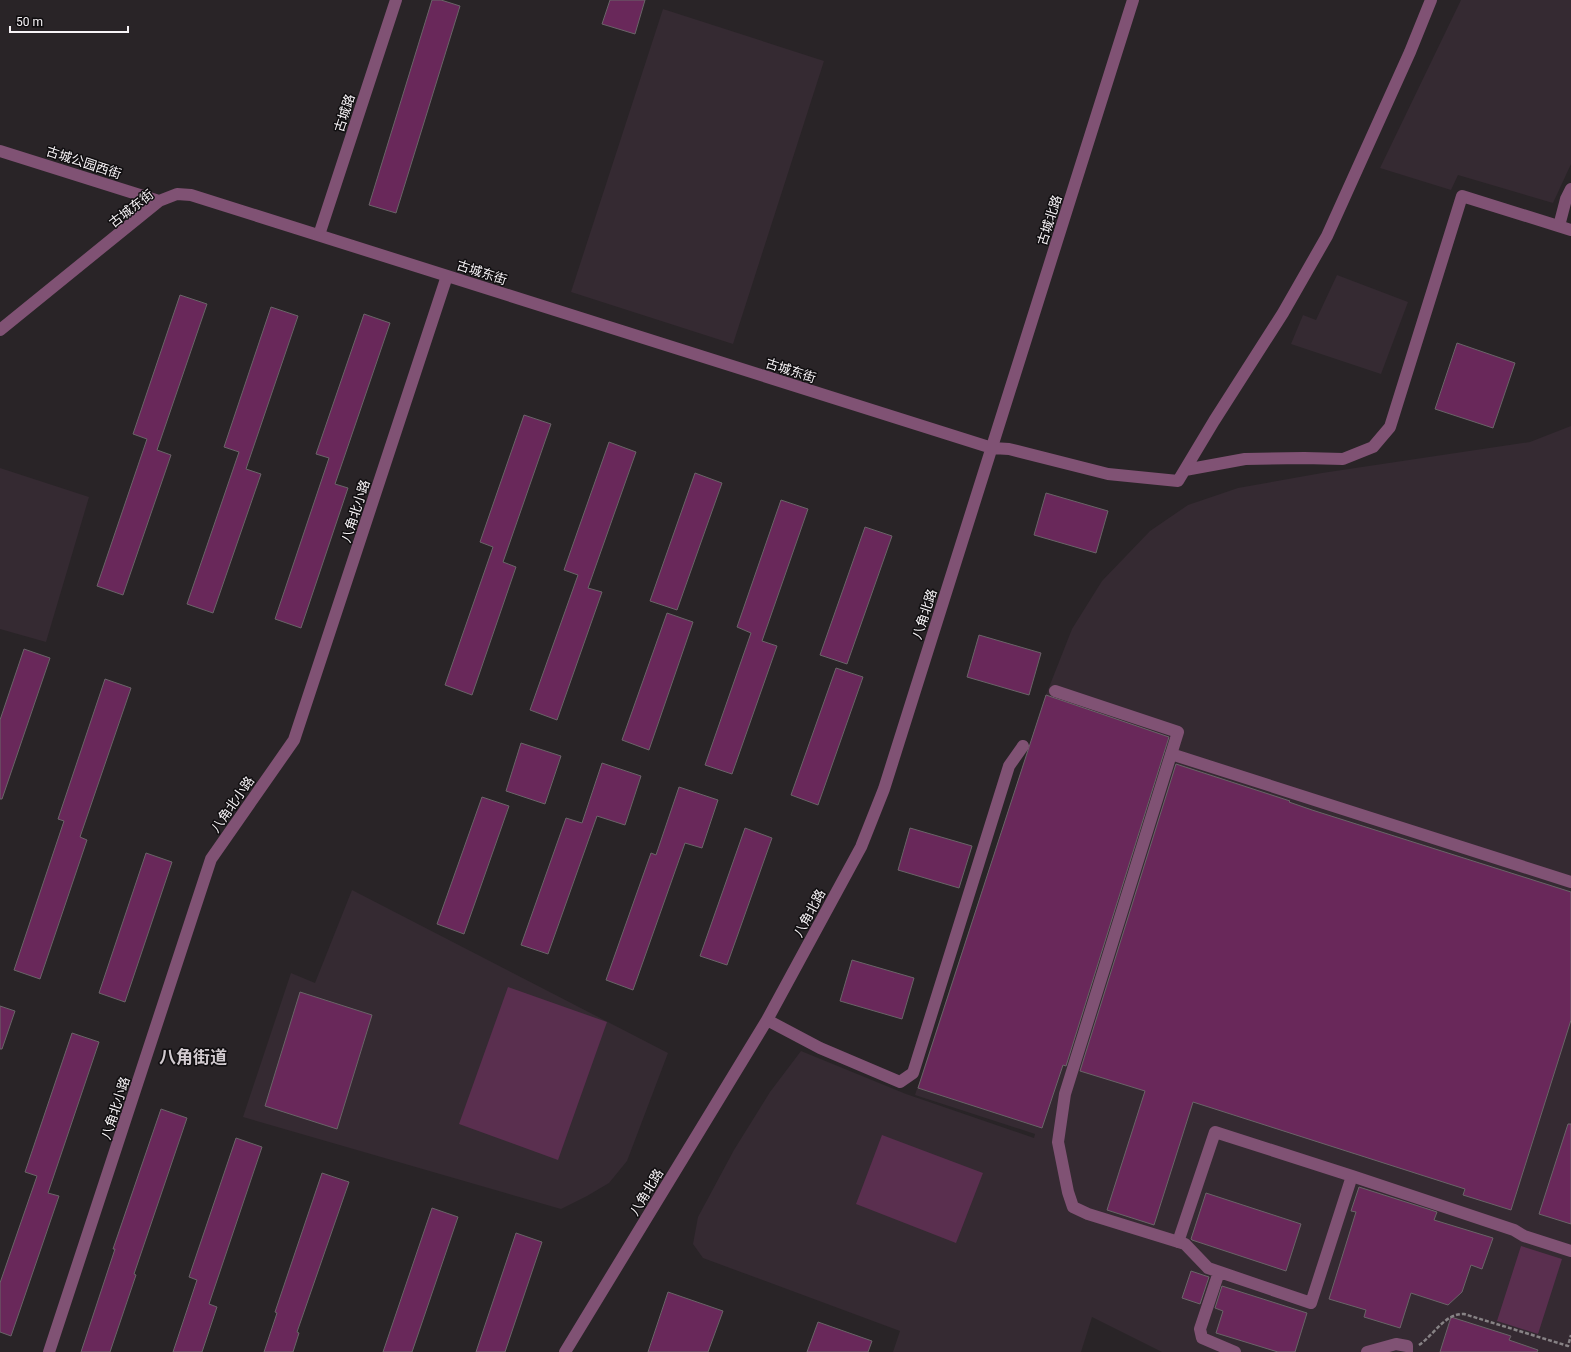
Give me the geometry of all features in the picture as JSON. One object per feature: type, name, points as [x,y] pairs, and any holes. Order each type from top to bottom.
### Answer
[{"type":"street","name":"古城路","points":[[319,235],[396,0]]},
{"type":"street","name":"古城北路","points":[[992,448],[1133,0]]},
{"type":"street","points":[[1185,470],[1283,313],[1327,236],[1410,52],[1431,0]]},
{"type":"street","name":"古城公园西街","points":[[0,150],[159,201]]},
{"type":"street","points":[[1559,226],[1566,199],[1571,189]]},
{"type":"street","name":"古城东街","points":[[0,330],[159,201],[177,194],[191,195],[992,448],[1009,449],[1108,474],[1178,481],[1185,470]]},
{"type":"street","points":[[1185,470],[1246,459],[1343,459],[1373,447],[1390,426],[1462,196],[1571,230]]},
{"type":"street","name":"八角北小路","points":[[49,1352],[211,859],[294,740],[447,276]]},
{"type":"street","name":"八角北路","points":[[565,1352],[767,1020],[860,847],[886,782],[992,448]]},
{"type":"street","points":[[1055,691],[1178,732],[1065,1094],[1058,1142],[1068,1192],[1073,1207],[1088,1214],[1185,1244],[1208,1268],[1311,1303],[1352,1176]]},
{"type":"street","points":[[767,1020],[820,1048],[900,1082],[912,1073],[1009,766],[1023,746]]},
{"type":"street","points":[[1171,754],[1571,882]]},
{"type":"street","points":[[1178,1242],[1215,1132],[1514,1230],[1524,1236],[1571,1251]]},
{"type":"street","points":[[1219,1272],[1200,1329],[1202,1338],[1235,1352]]},
{"type":"street","points":[[1367,1352],[1396,1344],[1407,1346],[1411,1350]]},
{"type":"path","points":[[1411,1350],[1427,1340],[1449,1317],[1458,1314],[1464,1314],[1568,1346],[1571,1335]]},
{"type":"shaded area","points":[[1461,0],[1571,0],[1571,164],[1553,203],[1458,175],[1451,190],[1380,168]]},
{"type":"shaded area","points":[[663,9],[824,61],[733,344],[571,292]]},
{"type":"shaded area","points":[[1337,275],[1408,302],[1381,374],[1291,344],[1303,315],[1316,320]]},
{"type":"shaded area","points":[[1571,426],[1571,1352],[1162,1352],[1092,1317],[1081,1352],[893,1352],[900,1331],[703,1258],[693,1244],[698,1217],[734,1150],[770,1092],[801,1051],[906,1094],[1034,1138],[1035,1134],[915,1095],[1046,695],[1072,629],[1102,581],[1150,531],[1188,505],[1238,488],[1322,473],[1530,442]]},
{"type":"shaded area","points":[[0,468],[89,497],[46,642],[0,629]]},
{"type":"shaded area","points":[[352,890],[668,1053],[627,1161],[609,1183],[561,1209],[243,1117],[291,973],[315,983]]},
{"type":"shaded area","points":[[508,987],[607,1022],[558,1160],[459,1124]]},
{"type":"shaded area","points":[[882,1135],[983,1173],[956,1243],[856,1204]]},
{"type":"shaded area","points":[[1521,1246],[1562,1259],[1538,1334],[1497,1321]]},
{"type":"building","points":[[432,0],[441,0],[460,6],[396,213],[369,205]]},
{"type":"building","points":[[610,0],[645,0],[635,34],[602,24]]},
{"type":"building","points":[[180,295],[207,304],[157,450],[171,455],[123,595],[97,586],[147,439],[133,434]]},
{"type":"building","points":[[271,307],[298,316],[246,469],[261,474],[213,613],[187,604],[239,452],[224,447]]},
{"type":"building","points":[[364,314],[390,323],[335,484],[348,488],[301,628],[275,619],[329,458],[316,454]]},
{"type":"building","points":[[1457,343],[1515,363],[1493,428],[1435,409]]},
{"type":"building","points":[[524,415],[551,424],[503,562],[516,567],[472,695],[445,685],[493,547],[480,542]]},
{"type":"building","points":[[609,442],[636,452],[588,588],[602,592],[557,720],[530,710],[578,575],[564,570]]},
{"type":"building","points":[[695,473],[722,483],[677,610],[650,601]]},
{"type":"building","points":[[1046,493],[1108,511],[1096,553],[1034,535]]},
{"type":"building","points":[[781,500],[808,509],[762,641],[777,646],[732,774],[705,765],[751,633],[737,627]]},
{"type":"building","points":[[865,527],[892,536],[847,664],[820,655]]},
{"type":"building","points":[[667,613],[693,622],[649,750],[622,740]]},
{"type":"building","points":[[979,635],[1041,653],[1029,695],[967,677]]},
{"type":"building","points":[[24,649],[50,658],[2,799],[0,799],[0,720]]},
{"type":"building","points":[[836,668],[863,677],[818,805],[791,795]]},
{"type":"building","points":[[105,679],[131,688],[80,837],[87,840],[40,979],[14,970],[64,821],[58,819]]},
{"type":"building","points":[[1046,695],[1169,737],[1066,1066],[1063,1065],[1042,1128],[918,1088]]},
{"type":"building","points":[[521,743],[561,756],[545,804],[506,791]]},
{"type":"building","points":[[602,763],[641,776],[625,825],[597,816],[548,954],[521,945],[566,818],[582,823]]},
{"type":"building","points":[[1176,764],[1290,801],[1289,802],[1312,810],[1571,892],[1571,1020],[1511,1210],[1463,1195],[1465,1189],[1193,1102],[1154,1225],[1107,1210],[1145,1091],[1080,1071]]},
{"type":"building","points":[[679,787],[718,800],[702,848],[685,843],[633,990],[606,980],[651,853],[656,855]]},
{"type":"building","points":[[482,797],[509,806],[464,934],[437,924]]},
{"type":"building","points":[[745,828],[772,838],[727,965],[700,956]]},
{"type":"building","points":[[910,828],[972,846],[959,888],[898,870]]},
{"type":"building","points":[[146,853],[172,862],[125,1002],[99,993]]},
{"type":"building","points":[[852,960],[914,978],[902,1019],[840,1001]]},
{"type":"building","points":[[300,992],[372,1015],[337,1129],[265,1106]]},
{"type":"building","points":[[0,1006],[15,1011],[2,1049],[0,1049]]},
{"type":"building","points":[[72,1033],[99,1042],[48,1193],[59,1196],[11,1336],[0,1332],[0,1283],[37,1176],[25,1172]]},
{"type":"building","points":[[161,1109],[187,1118],[134,1274],[136,1275],[110,1352],[81,1352],[115,1249],[113,1249]]},
{"type":"building","points":[[1568,1124],[1571,1124],[1571,1224],[1539,1214]]},
{"type":"building","points":[[236,1138],[262,1147],[209,1304],[217,1307],[202,1352],[173,1352],[197,1280],[189,1277]]},
{"type":"building","points":[[322,1173],[349,1182],[297,1332],[299,1333],[293,1352],[264,1352],[277,1313],[275,1312]]},
{"type":"building","points":[[1359,1187],[1437,1212],[1434,1220],[1493,1238],[1482,1269],[1471,1265],[1462,1292],[1448,1305],[1411,1293],[1400,1328],[1364,1317],[1366,1310],[1329,1299],[1356,1212],[1351,1211]]},
{"type":"building","points":[[1206,1193],[1301,1224],[1286,1271],[1192,1240],[1191,1239]]},
{"type":"building","points":[[432,1208],[458,1217],[412,1352],[383,1352]]},
{"type":"building","points":[[516,1233],[542,1242],[505,1352],[476,1352]]},
{"type":"building","points":[[1191,1271],[1209,1277],[1200,1304],[1182,1298]]},
{"type":"building","points":[[1222,1286],[1307,1313],[1295,1352],[1278,1352],[1216,1333],[1223,1311],[1215,1308]]},
{"type":"building","points":[[668,1292],[723,1311],[708,1352],[648,1352]]},
{"type":"building","points":[[1451,1317],[1511,1336],[1509,1340],[1538,1350],[1537,1352],[1440,1352]]},
{"type":"building","points":[[818,1322],[872,1341],[868,1352],[807,1352]]},
{"type":"district","name":"八角街道","points":[[193,1057]]}]
